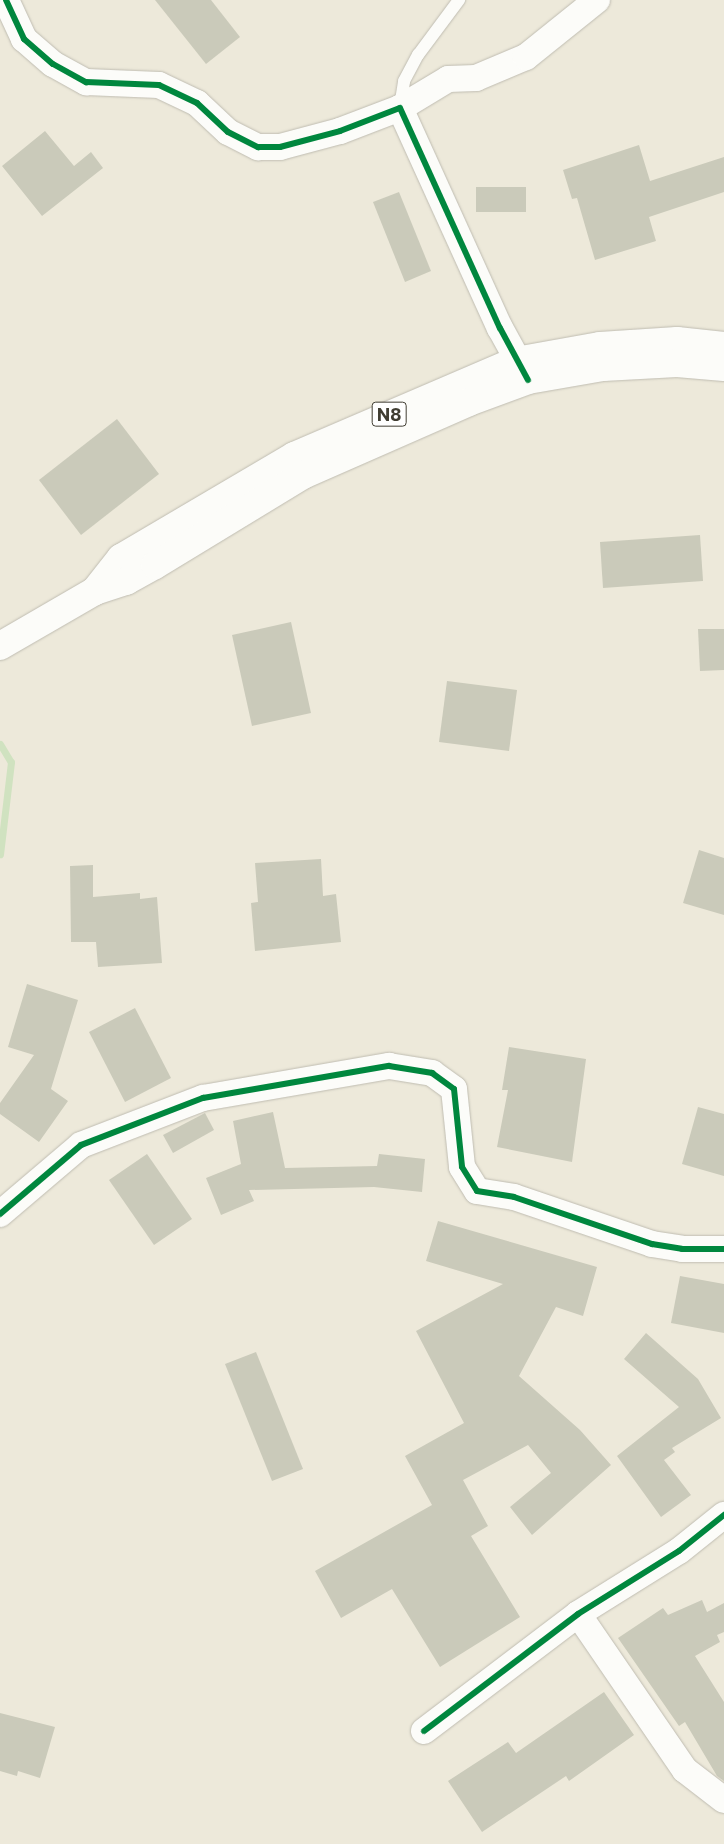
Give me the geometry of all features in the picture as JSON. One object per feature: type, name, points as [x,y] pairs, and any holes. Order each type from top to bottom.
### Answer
[{"type":"highway","name":"N8","points":[[0,646],[95,592],[126,581],[155,565],[303,474],[469,402],[522,370],[600,346],[677,341],[724,346]]},
{"type":"highway","name":"N8","points":[[522,370],[677,362],[724,367]]},
{"type":"street","points":[[6,0],[24,39],[53,64],[86,82],[159,84],[198,103],[228,132],[258,147],[280,147],[340,131],[400,108],[448,79],[476,78],[526,57],[597,0]]},
{"type":"street","points":[[400,108],[522,370]]},
{"type":"street","points":[[0,1214],[81,1145],[203,1098],[388,1066],[432,1073],[454,1089],[462,1167],[477,1191],[514,1197],[652,1244],[682,1249],[724,1249]]},
{"type":"street","points":[[424,1731],[578,1614],[679,1551],[724,1515]]},
{"type":"street","points":[[578,1614],[685,1770],[724,1800]]},
{"type":"lane","points":[[400,108],[404,81],[418,54],[460,0]]},
{"type":"building","points":[[155,0],[211,0],[240,37],[206,64]]},
{"type":"building","points":[[45,131],[74,166],[91,152],[103,168],[42,216],[2,166]]},
{"type":"building","points":[[639,145],[650,181],[724,157],[724,192],[649,217],[656,241],[595,260],[577,198],[572,199],[563,170]]},
{"type":"building","points":[[476,187],[526,187],[526,212],[476,212]]},
{"type":"building","points":[[399,192],[431,271],[405,282],[373,202]]},
{"type":"building","points":[[117,419],[159,474],[81,535],[39,480]]},
{"type":"building","points":[[700,535],[703,581],[603,588],[600,542]]},
{"type":"building","points":[[291,622],[311,713],[252,726],[232,635]]},
{"type":"building","points":[[698,629],[724,629],[724,670],[700,671]]},
{"type":"building","points":[[447,681],[517,690],[509,751],[439,742]]},
{"type":"building","points":[[699,850],[724,858],[724,915],[683,903]]},
{"type":"building","points":[[321,859],[323,896],[336,894],[341,942],[255,951],[251,903],[258,902],[255,863]]},
{"type":"building","points":[[93,865],[93,897],[140,893],[140,899],[157,897],[162,963],[98,967],[96,942],[71,942],[70,866]]},
{"type":"building","points":[[27,984],[78,1000],[51,1089],[68,1101],[39,1142],[0,1114],[0,1103],[34,1055],[8,1047]]},
{"type":"building","points":[[135,1008],[171,1078],[125,1102],[89,1032]]},
{"type":"building","points":[[509,1047],[586,1059],[572,1162],[497,1147],[508,1090],[502,1090]]},
{"type":"building","points":[[698,1107],[724,1114],[724,1176],[682,1164]]},
{"type":"building","points":[[273,1112],[285,1168],[377,1166],[379,1154],[425,1159],[422,1192],[374,1187],[249,1190],[254,1201],[221,1215],[206,1178],[241,1164],[233,1121]]},
{"type":"building","points":[[205,1113],[214,1130],[173,1153],[163,1135]]},
{"type":"building","points":[[147,1154],[192,1219],[154,1245],[109,1180]]},
{"type":"building","points":[[438,1221],[597,1267],[583,1316],[556,1307],[519,1376],[580,1430],[611,1465],[532,1535],[510,1507],[551,1473],[528,1445],[463,1480],[488,1526],[471,1536],[520,1617],[440,1667],[392,1589],[341,1618],[315,1571],[432,1505],[405,1456],[464,1423],[416,1331],[503,1284],[426,1261]]},
{"type":"building","points":[[680,1276],[724,1284],[724,1333],[671,1323]]},
{"type":"building","points":[[646,1333],[698,1379],[721,1418],[672,1448],[675,1452],[664,1460],[691,1495],[661,1517],[617,1456],[679,1407],[624,1359]]},
{"type":"building","points":[[256,1352],[303,1469],[272,1481],[225,1364]]},
{"type":"building","points":[[702,1600],[707,1612],[724,1603],[724,1632],[717,1635],[720,1642],[695,1656],[724,1702],[724,1781],[717,1776],[685,1722],[679,1726],[618,1638],[663,1608],[668,1615]]},
{"type":"building","points":[[604,1692],[634,1735],[569,1781],[566,1776],[482,1832],[448,1781],[508,1742],[516,1753]]},
{"type":"building","points":[[0,1713],[55,1727],[40,1778],[18,1771],[17,1776],[0,1771]]},
{"type":"waterway","points":[[0,744],[11,762],[0,854]]},
{"type":"cycle path","points":[[6,0],[24,39],[53,64],[86,82],[159,85],[197,103],[228,132],[258,147],[280,147],[340,131],[400,108],[500,328],[528,380]]},
{"type":"cycle path","points":[[0,1214],[81,1145],[203,1098],[389,1066],[432,1073],[454,1089],[462,1167],[477,1191],[514,1197],[652,1244],[682,1249],[724,1249]]},
{"type":"cycle path","points":[[424,1731],[578,1614],[679,1551],[724,1515]]}]
